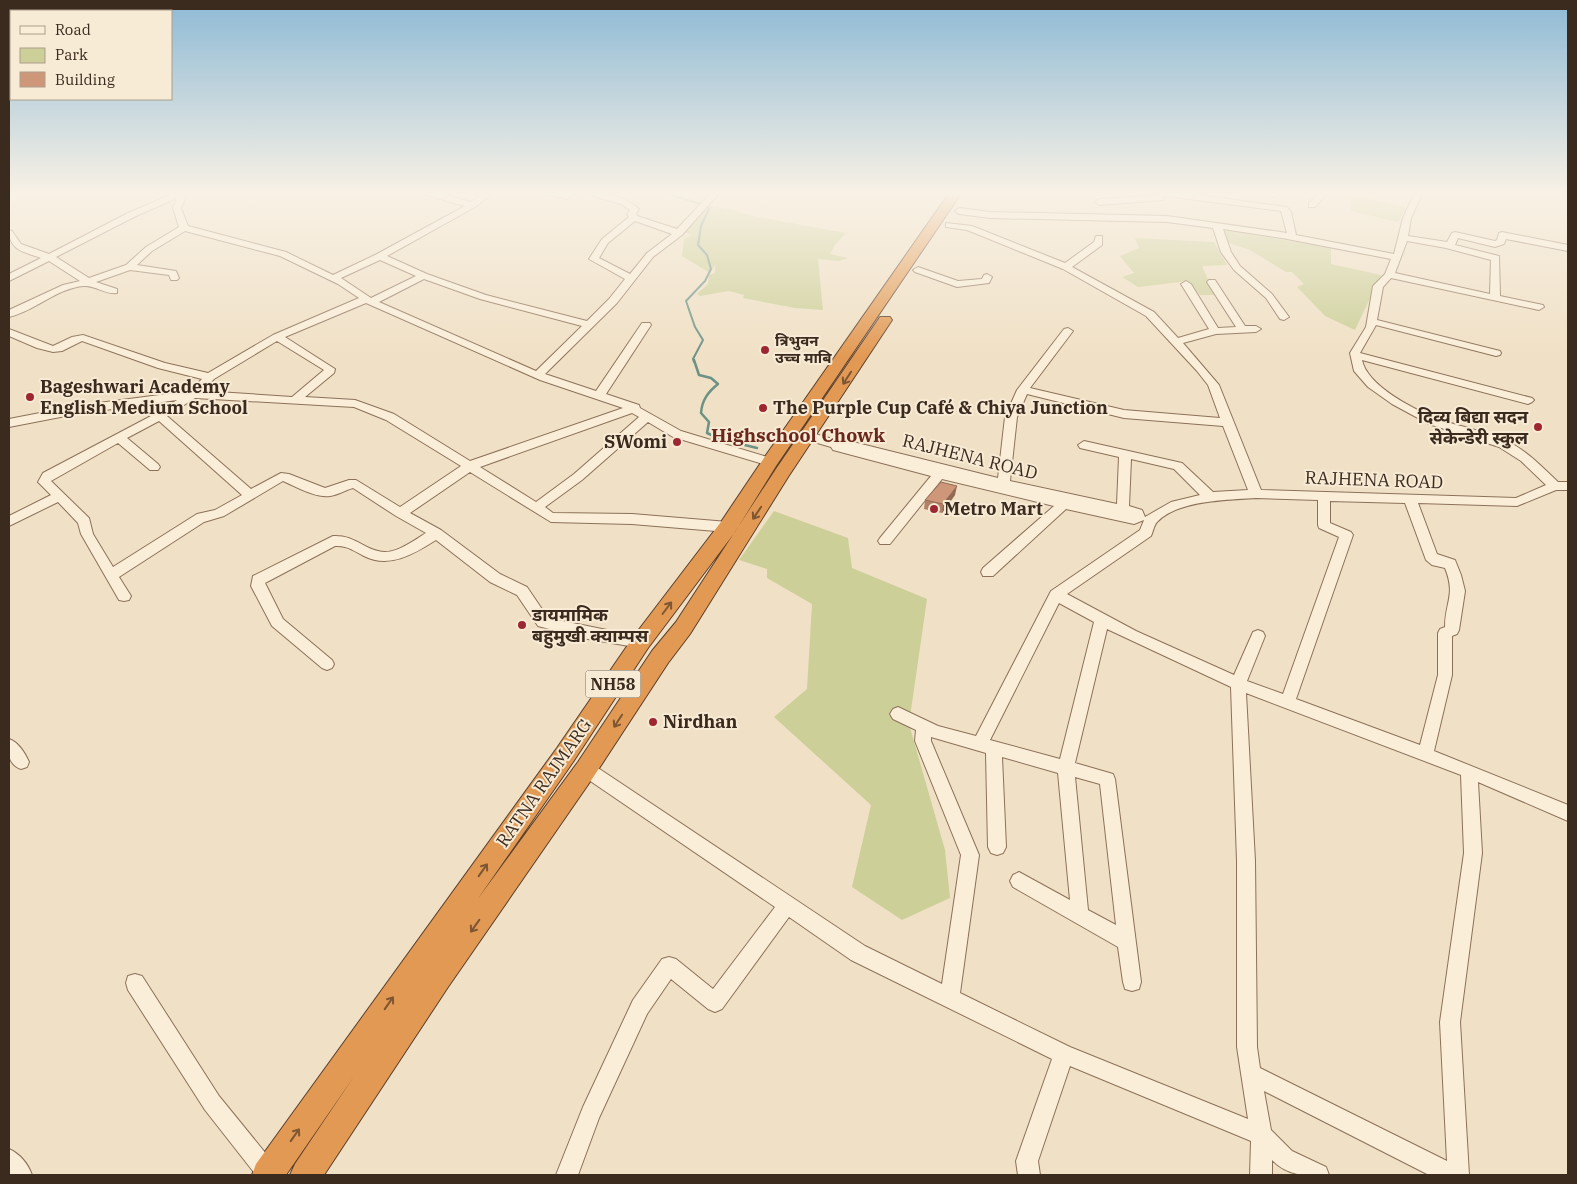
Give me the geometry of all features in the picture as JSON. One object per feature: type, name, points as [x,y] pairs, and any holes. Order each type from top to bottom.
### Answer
[{"type":"highway","name":"RATNA RAJMARG","points":[[268,1174],[565,755],[641,642],[728,526],[770,462],[927,247]]},
{"type":"highway","name":"RATNA RAJMARG","points":[[306,1175],[438,977],[586,769],[660,656],[683,628],[782,473],[932,247]]},
{"type":"street","points":[[21,247],[47,257],[88,282],[114,291]]},
{"type":"street","points":[[9,278],[66,247]]},
{"type":"street","points":[[9,314],[66,287],[88,282],[129,267],[152,247]]},
{"type":"street","points":[[257,247],[283,254],[334,278],[368,301],[538,375],[635,408],[677,434],[770,462]]},
{"type":"street","points":[[334,278],[396,247]]},
{"type":"street","points":[[601,247],[594,259],[632,279]]},
{"type":"street","points":[[538,375],[590,325],[632,279],[650,255],[660,247]]},
{"type":"street","points":[[1017,247],[1066,267],[1150,314],[1213,385],[1256,494]]},
{"type":"street","points":[[1066,267],[1093,247]]},
{"type":"street","points":[[1224,247],[1237,268],[1269,296],[1284,317]]},
{"type":"street","points":[[1345,247],[1395,257]]},
{"type":"street","points":[[1399,247],[1389,275],[1378,286],[1370,327],[1354,353],[1358,369],[1372,386],[1396,402],[1433,421],[1503,444],[1525,458],[1564,488]]},
{"type":"street","points":[[1454,247],[1496,258],[1495,297]]},
{"type":"street","points":[[380,256],[424,276],[483,297],[590,325]]},
{"type":"street","points":[[129,267],[173,274],[174,278]]},
{"type":"street","points":[[918,270],[957,284],[986,281],[987,277]]},
{"type":"street","points":[[1389,275],[1539,307]]},
{"type":"street","points":[[124,596],[87,534],[84,522],[44,482],[48,476],[160,416],[193,394],[210,376],[277,337],[368,301],[424,276]]},
{"type":"street","points":[[1212,282],[1242,330]]},
{"type":"street","points":[[1186,284],[1215,331]]},
{"type":"street","points":[[1372,321],[1496,352]]},
{"type":"street","points":[[599,396],[646,325]]},
{"type":"street","points":[[1176,342],[1215,331],[1256,329]]},
{"type":"street","points":[[1003,484],[1011,417],[1023,390],[1068,330]]},
{"type":"street","points":[[9,332],[50,349],[59,348],[79,338],[83,338],[162,366],[210,376]]},
{"type":"street","points":[[277,337],[330,369],[296,399]]},
{"type":"street","points":[[1355,355],[1528,400]]},
{"type":"street","points":[[1023,390],[1126,414],[1170,419],[1228,422]]},
{"type":"street","points":[[9,423],[134,401],[193,394],[355,404],[390,417],[470,466],[498,486],[537,507],[551,517],[632,519],[728,526]]},
{"type":"street","points":[[134,401],[160,416],[250,495]]},
{"type":"street","points":[[400,513],[470,466],[635,408]]},
{"type":"street","points":[[537,507],[578,477],[648,416]]},
{"type":"street","name":"RAJHENA ROAD","points":[[808,436],[933,470],[1036,495],[1136,516]]},
{"type":"street","points":[[119,439],[129,445],[154,467]]},
{"type":"street","points":[[1084,445],[1178,466],[1210,497]]},
{"type":"street","points":[[998,847],[987,746],[1056,595],[1146,532],[1136,516],[1125,454]]},
{"type":"street","points":[[885,541],[933,470]]},
{"type":"street","name":"RAJHENA ROAD","points":[[933,470],[1003,484],[1064,504],[1136,516],[1210,497],[1256,494],[1517,502],[1564,488]]},
{"type":"street","points":[[111,575],[202,517],[214,516],[281,477],[322,492],[330,492],[350,483],[360,486],[400,513],[436,533],[495,578],[522,591],[543,622],[588,633],[641,642]]},
{"type":"street","points":[[9,522],[60,496]]},
{"type":"street","points":[[1287,703],[1346,535],[1324,525],[1324,496]]},
{"type":"street","points":[[1410,500],[1431,557],[1437,561],[1450,564],[1457,580],[1458,596],[1451,622],[1452,630],[1445,633],[1445,675],[1442,693],[1424,754]]},
{"type":"street","points":[[988,572],[1064,504]]},
{"type":"street","points":[[327,664],[277,622],[274,611],[258,586],[258,580],[333,540],[344,539],[377,557],[390,556],[423,542],[436,533]]},
{"type":"street","points":[[1056,595],[1131,635],[1238,684],[1469,771],[1568,813]]},
{"type":"street","points":[[1080,916],[1066,768],[1102,619]]},
{"type":"street","points":[[1258,636],[1238,684],[1246,861],[1247,1047],[1261,1135],[1262,1175]]},
{"type":"street","points":[[898,714],[935,732],[1107,779],[1132,982]]},
{"type":"street","points":[[924,726],[923,741],[970,855],[950,997]]},
{"type":"street","points":[[9,746],[21,762]]},
{"type":"street","points":[[586,769],[858,953],[1064,1054],[1261,1135],[1285,1158],[1318,1175]]},
{"type":"street","points":[[1458,1175],[1450,1022],[1473,853],[1469,771]]},
{"type":"street","points":[[1019,881],[1128,942]]},
{"type":"street","points":[[567,1175],[590,1114],[640,1007],[669,966],[715,1002],[787,905]]},
{"type":"street","points":[[135,983],[212,1103],[268,1174]]},
{"type":"street","points":[[1028,1175],[1027,1160],[1064,1054]]},
{"type":"street","points":[[1251,1074],[1451,1175]]},
{"type":"street","points":[[9,1160],[21,1175]]},
{"type":"green space","points":[[683,247],[834,247],[830,254],[848,258],[839,261],[818,259],[823,310],[795,308],[743,298],[744,295],[729,291],[700,296],[697,294],[708,284],[709,275],[715,273],[715,265],[710,273],[682,256]]},
{"type":"green space","points":[[1217,247],[1227,265],[1202,266],[1215,295],[1200,295],[1189,281],[1138,287],[1122,277],[1134,273],[1120,256],[1139,248]]},
{"type":"green space","points":[[1242,247],[1331,248],[1331,264],[1381,275],[1355,330],[1325,316],[1297,287],[1304,284],[1292,272],[1286,272],[1250,250]]},
{"type":"green space","points":[[774,511],[848,538],[852,568],[927,599],[909,724],[945,850],[950,898],[902,920],[852,887],[871,805],[774,717],[807,689],[812,604],[767,578],[767,569],[739,560]]},
{"type":"building","points":[[941,482],[957,486],[943,504],[925,500]]},
{"type":"waterway","points":[[694,362],[693,359],[703,340],[695,327],[686,301],[705,281],[711,269],[707,255],[700,247]]},
{"type":"waterway","points":[[694,360],[699,375],[711,378],[718,384],[706,397],[702,408],[701,413],[709,422],[707,433],[720,439],[757,448]]},
{"type":"place","name":"त्रिभुवन उच्च माबि","points":[[765,350]]},
{"type":"place","name":"Bageshwari Academy English Medium School","points":[[30,397]]},
{"type":"place","name":"The Purple Cup Café & Chiya Junction","points":[[763,408]]},
{"type":"place","name":"दिव्य बिद्या सदन सेकेन्डेरी स्कुल","points":[[1538,427]]},
{"type":"place","name":"SWomi","points":[[677,442]]},
{"type":"place","name":"Metro Mart","points":[[934,509]]},
{"type":"place","name":"डायमामिक बहुमुखी क्याम्पस","points":[[522,625]]},
{"type":"place","name":"Nirdhan","points":[[653,722]]},
{"type":"district","name":"Highschool Chowk","points":[[798,435]]}]
